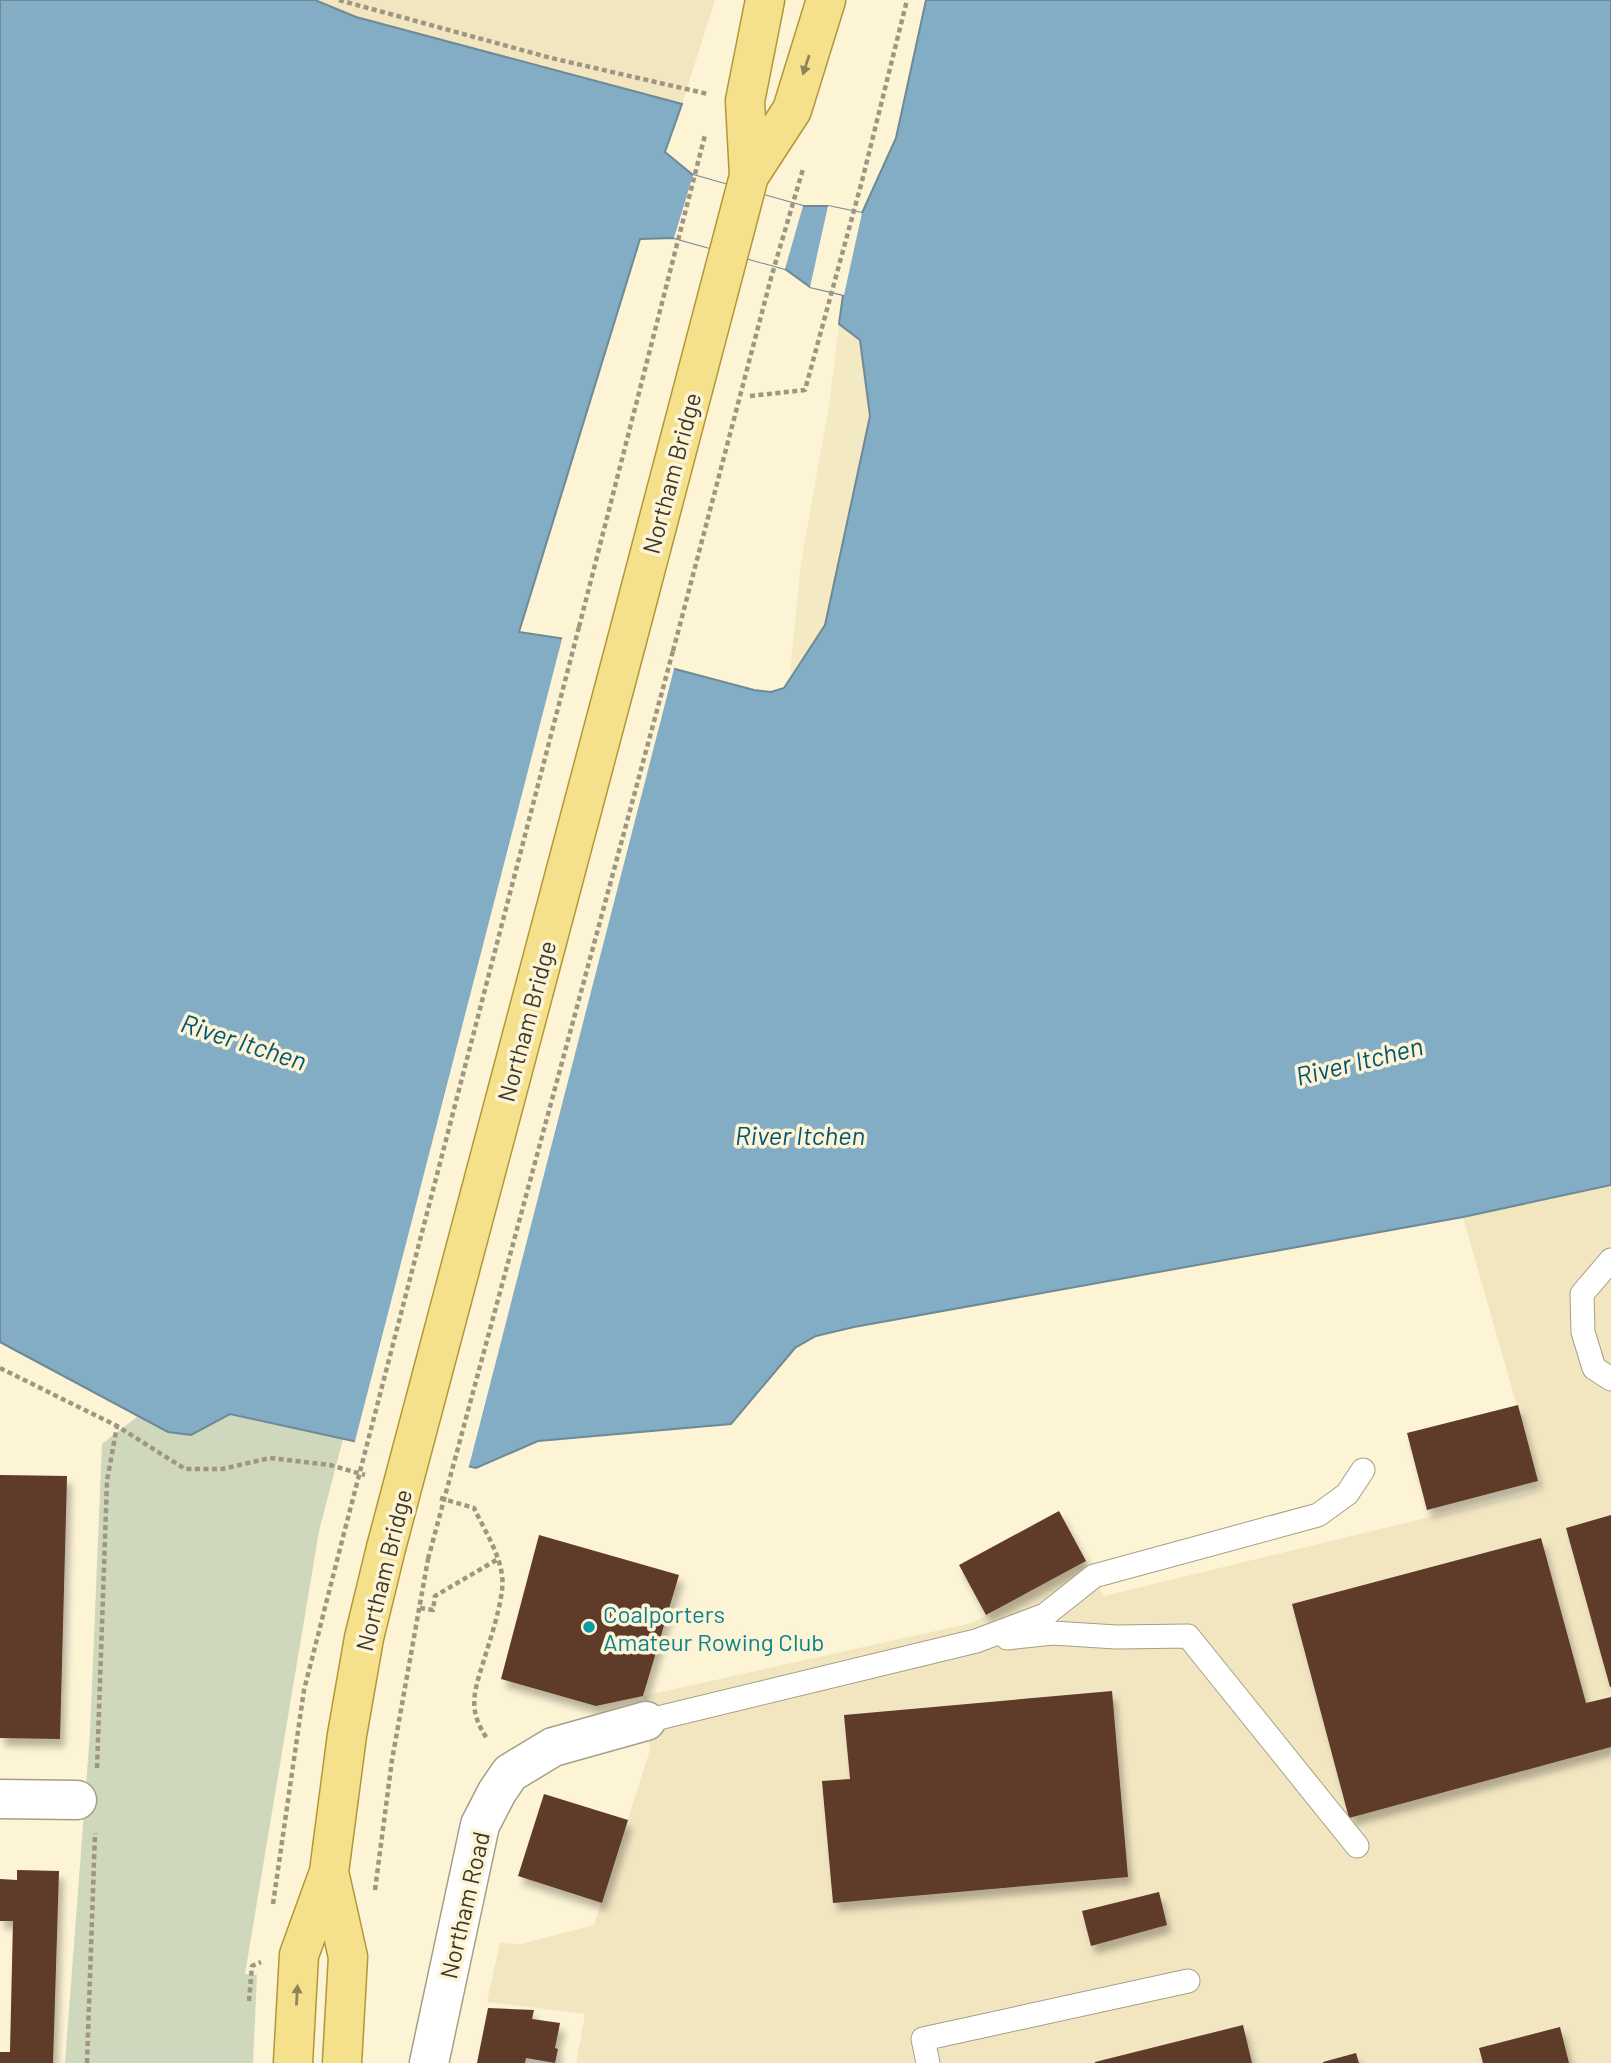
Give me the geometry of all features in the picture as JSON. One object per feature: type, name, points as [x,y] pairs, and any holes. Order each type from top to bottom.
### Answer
[{"type":"main road","name":"Northam Bridge","points":[[293,2063],[299,1955],[328,1872],[364,1638],[749,176],[745,101],[765,0]]},
{"type":"main road","name":"Northam Bridge","points":[[749,176],[792,110],[826,0]]},
{"type":"main road","name":"Northam Bridge","points":[[328,1872],[348,1957],[342,2063]]},
{"type":"street","name":"Northam Road","points":[[429,2063],[480,1825],[497,1792],[510,1773],[553,1747],[646,1721]]},
{"type":"street","points":[[0,1799],[77,1800]]},
{"type":"lane","points":[[1611,1260],[1582,1294],[1583,1332],[1594,1368],[1611,1379]]},
{"type":"lane","points":[[646,1721],[976,1641],[1045,1615],[1094,1576],[1318,1516],[1347,1494],[1363,1470]]},
{"type":"lane","points":[[976,1641],[1053,1633],[1116,1637],[1188,1636],[1357,1846]]},
{"type":"lane","points":[[928,2063],[923,2039],[1188,1981]]},
{"type":"path","points":[[340,0],[551,58],[714,96]]},
{"type":"path","points":[[750,396],[805,390],[862,181],[907,0]]},
{"type":"path","name":"Northam Bridge","points":[[374,1895],[392,1760],[428,1559],[771,278],[805,161]]},
{"type":"path","name":"Northam Bridge","points":[[273,1905],[304,1689],[697,169]]},
{"type":"path","points":[[0,1368],[117,1426],[185,1469],[222,1469],[270,1458],[330,1465]]},
{"type":"path","points":[[107,1481],[117,1426]]},
{"type":"path","points":[[474,1508],[498,1559],[503,1587],[473,1691],[474,1710],[479,1728],[510,1773]]},
{"type":"path","points":[[420,1608],[433,1610],[435,1596],[498,1559]]},
{"type":"path","points":[[249,2001],[252,1966]]},
{"type":"shaded area","points":[[315,0],[715,0],[682,104],[356,17]]},
{"type":"shaded area","points":[[1611,1185],[1611,2063],[576,2063],[585,2014],[487,2002],[500,1943],[521,1944],[594,1925],[650,1750],[643,1696],[972,1623],[1086,1561],[1104,1596],[1541,1490],[1463,1217]]},
{"type":"green space","points":[[0,1168],[854,1327],[816,1336],[795,1347],[731,1424],[538,1441],[476,1468],[343,1439],[319,1531],[245,1974],[257,1975],[253,2063],[65,2063],[90,1733],[102,1444],[138,1416],[0,1342]]},
{"type":"sand","points":[[839,324],[860,340],[870,416],[825,625],[790,676],[801,563],[830,399]]},
{"type":"water","name":"River Itchen","points":[[0,0],[315,0],[356,17],[682,104],[665,152],[693,175],[803,206],[828,206],[862,213],[896,138],[926,0],[1611,0],[1611,1185],[1463,1217],[816,1336],[795,1348],[731,1424],[538,1441],[476,1468],[230,1414],[191,1435],[168,1432],[0,1342]],"holes":[[[674,238],[785,269],[810,287],[843,295],[839,324],[860,340],[870,416],[825,625],[784,688],[771,692],[754,690],[675,669],[619,647],[519,632],[640,239]]]},
{"type":"pier","points":[[693,175],[803,206],[785,269],[674,238]]},
{"type":"pier","points":[[828,206],[862,213],[844,295],[810,287]]},
{"type":"pier","points":[[563,635],[620,644],[675,665],[468,1470],[354,1445]]},
{"type":"building","points":[[1518,1405],[1538,1481],[1427,1510],[1407,1433]]},
{"type":"building","points":[[0,1475],[67,1476],[60,1739],[0,1738]]},
{"type":"building","points":[[1059,1511],[1086,1561],[986,1615],[959,1565]]},
{"type":"building","points":[[1611,1515],[1611,1687],[1610,1687],[1566,1528]]},
{"type":"building","name":"Coalporters Amateur Rowing Club","points":[[539,1535],[679,1575],[643,1696],[596,1706],[501,1679]]},
{"type":"building","points":[[1541,1538],[1586,1703],[1611,1697],[1611,1747],[1349,1818],[1292,1604]]},
{"type":"building","points":[[1112,1691],[1128,1877],[833,1903],[822,1781],[850,1779],[844,1715]]},
{"type":"building","points":[[544,1794],[628,1820],[602,1903],[518,1876]]},
{"type":"building","points":[[17,1870],[59,1871],[53,2063],[0,2063],[0,2052],[10,2052],[13,1921],[0,1921],[0,1879],[17,1880]]},
{"type":"building","points":[[1159,1892],[1167,1925],[1091,1946],[1082,1911]]},
{"type":"building","points":[[488,2008],[534,2010],[532,2019],[560,2023],[555,2063],[526,2058],[525,2063],[477,2063]]},
{"type":"building","points":[[1243,2025],[1252,2063],[1095,2063],[1095,2062]]},
{"type":"building","points":[[1560,2027],[1569,2063],[1483,2063],[1479,2048]]},
{"type":"building","points":[[1356,2053],[1359,2063],[1323,2063],[1323,2062]]},
{"type":"place","name":"Coalporters Amateur Rowing Club","points":[[589,1627]]}]
